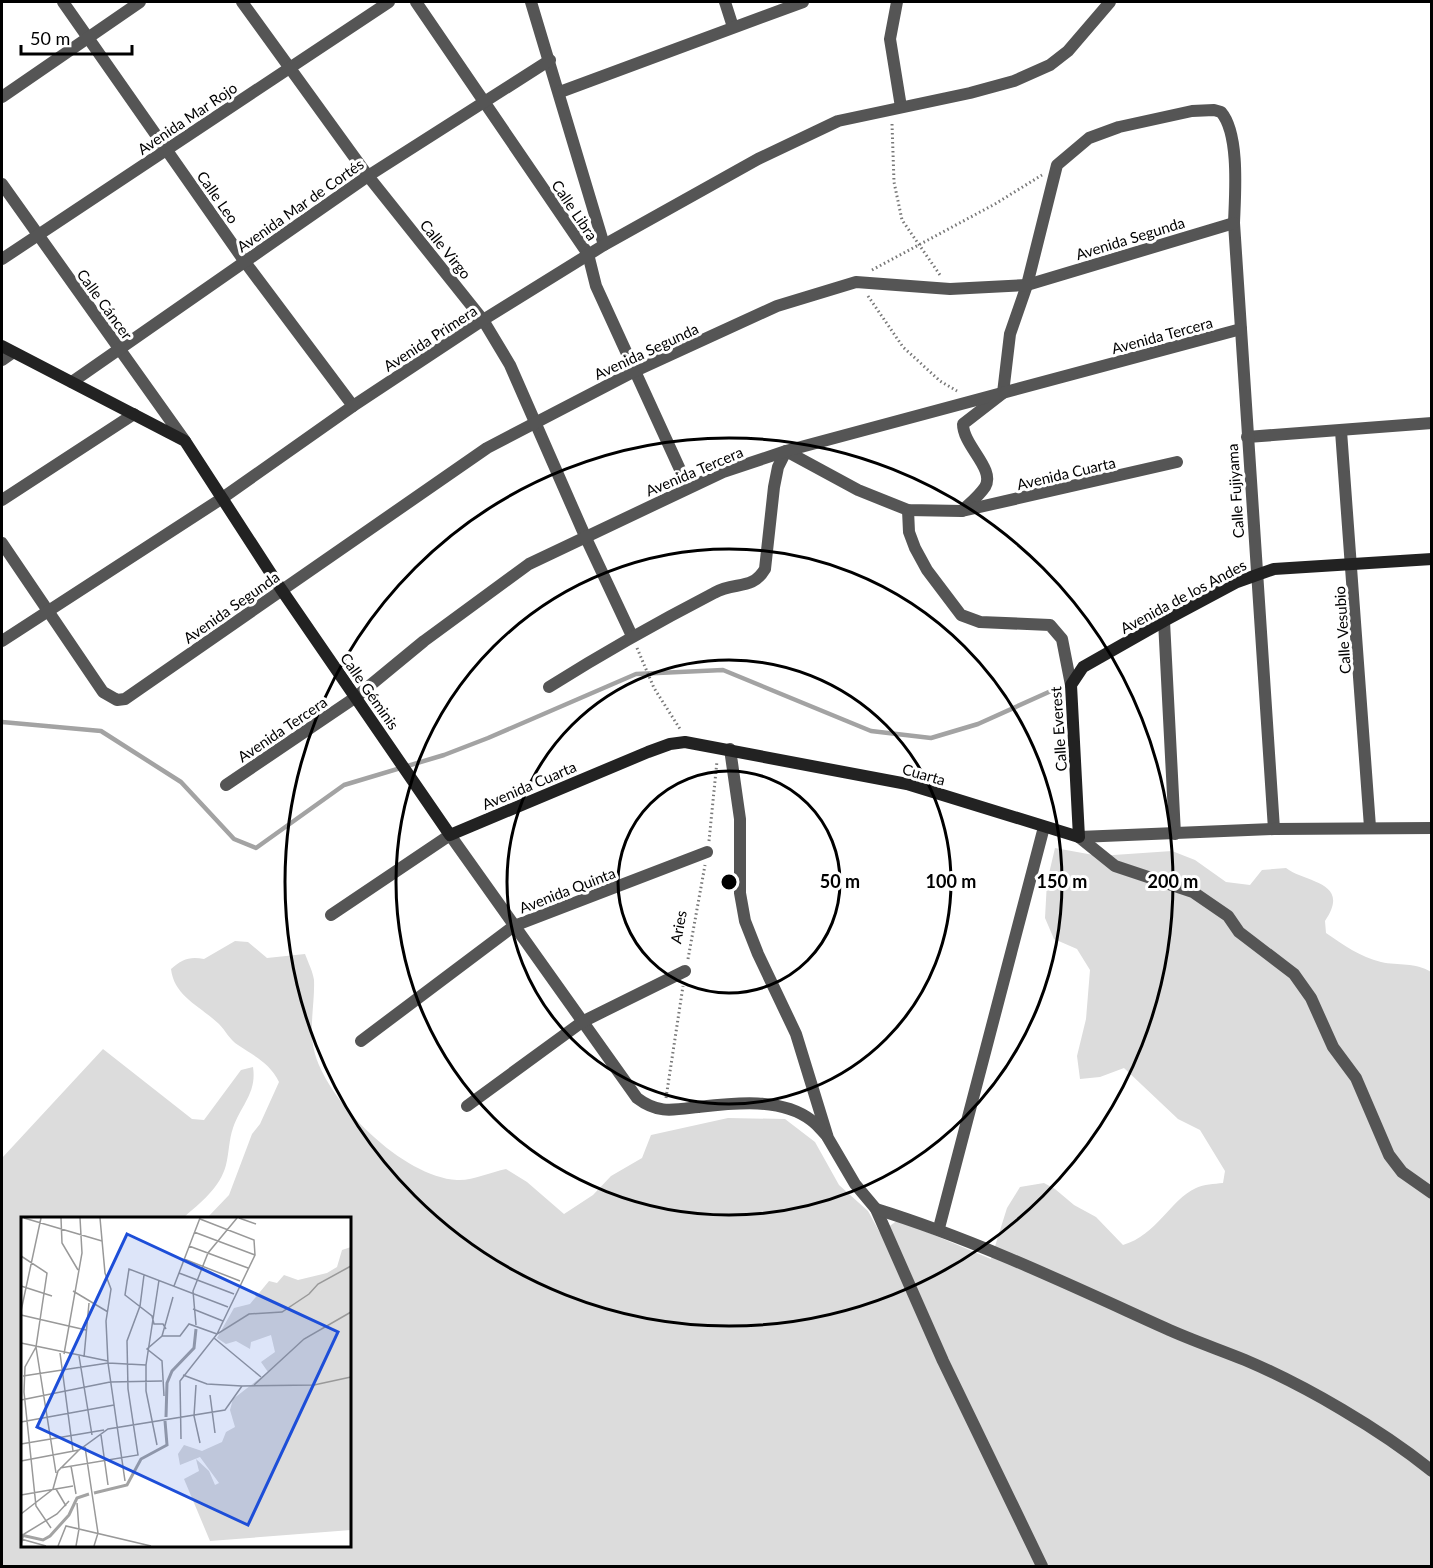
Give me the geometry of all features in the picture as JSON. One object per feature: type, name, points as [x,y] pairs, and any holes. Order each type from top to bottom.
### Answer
[{"type":"street","name":"Calle Leo","points":[[63,2],[245,262],[353,406]]},
{"type":"street","points":[[2,97],[140,2]]},
{"type":"street","name":"Calle Virgo","points":[[242,2],[368,176],[483,320],[510,365],[585,536],[632,636]]},
{"type":"street","name":"Avenida Mar Rojo","points":[[2,259],[389,2]]},
{"type":"street","name":"Calle Libra","points":[[416,2],[588,254],[596,286],[688,487]]},
{"type":"street","points":[[531,2],[560,92],[604,245]]},
{"type":"street","points":[[725,2],[733,27]]},
{"type":"street","points":[[560,92],[803,2]]},
{"type":"street","points":[[897,2],[890,39],[900,107]]},
{"type":"street","name":"Avenida Primera","points":[[2,641],[221,499],[353,406],[483,320],[588,254],[758,159],[838,121],[970,93],[1014,81],[1050,65],[1068,51],[1110,2]]},
{"type":"street","name":"Avenida Mar de Cortés","points":[[72,382],[368,176],[550,60]]},
{"type":"street","points":[[962,511],[986,486],[987,476],[982,461],[963,435],[963,424],[1003,393],[1010,334],[1027,285],[1057,165],[1089,138],[1119,127],[1173,114],[1217,111],[1224,116],[1230,128],[1236,185],[1234,223]]},
{"type":"street","name":"Calle Cáncer","points":[[2,184],[185,441]]},
{"type":"street","name":"Avenida Segunda","points":[[48,610],[103,692],[117,700],[125,699],[487,448],[635,371],[777,306],[856,282],[950,289],[1027,285],[1234,223]]},
{"type":"street","name":"Calle Fujiyama","points":[[1234,223],[1255,574],[1274,829]]},
{"type":"street","name":"Avenida Tercera","points":[[226,785],[356,697],[424,641],[529,564],[688,487],[723,472],[786,451],[1241,330]]},
{"type":"street","points":[[5,353],[72,382],[185,441]]},
{"type":"street","points":[[2,500],[134,414]]},
{"type":"street","points":[[1247,437],[1431,423]]},
{"type":"street","name":"Calle Vesubio","points":[[1341,431],[1353,564],[1370,827]]},
{"type":"street","name":"Calle Géminis","points":[[185,441],[280,590],[582,1022],[637,1098],[648,1107],[664,1112]]},
{"type":"street","points":[[549,687],[632,636],[728,585],[751,584],[759,580],[765,570],[778,467],[786,451],[858,490],[908,510]]},
{"type":"street","name":"Avenida Cuarta","points":[[908,510],[962,511],[1177,462]]},
{"type":"street","name":"Calle Everest","points":[[908,510],[909,531],[915,548],[927,570],[961,615],[980,622],[1050,625],[1062,639],[1071,685],[1079,837]]},
{"type":"street","points":[[2,543],[48,610]]},
{"type":"street","name":"Avenida de los Andes","points":[[1071,685],[1083,667],[1164,621],[1255,574],[1274,569],[1431,559]]},
{"type":"street","points":[[1164,621],[1175,834]]},
{"type":"street","name":"Avenida Cuarta","points":[[331,915],[450,835],[648,752],[685,742],[758,754]]},
{"type":"street","points":[[724,749],[740,819],[740,893],[745,921],[775,993],[796,1034],[828,1138]]},
{"type":"street","name":"Cuarta","points":[[758,754],[907,784],[1079,837]]},
{"type":"street","points":[[939,1228],[1044,827]]},
{"type":"street","points":[[1079,837],[1274,829],[1431,828]]},
{"type":"street","points":[[1079,837],[1115,866],[1192,892],[1228,916],[1239,933],[1294,974],[1311,998],[1333,1047],[1356,1078],[1389,1155],[1402,1172],[1431,1193]]},
{"type":"street","name":"Avenida Quinta","points":[[361,1041],[514,926],[707,852]]},
{"type":"street","points":[[467,1106],[582,1022],[686,971]]},
{"type":"street","points":[[664,1112],[737,1104],[767,1105],[794,1110],[811,1120],[828,1138],[855,1184],[876,1209],[943,1361],[1042,1566]]},
{"type":"street","points":[[876,1209],[939,1228],[996,1251],[1295,1384],[1384,1437],[1431,1471]]},
{"type":"path","points":[[900,107],[891,125],[894,182],[902,220],[950,289]]},
{"type":"path","points":[[966,394],[940,381],[903,347],[881,311],[856,282],[867,273],[995,204],[1057,165]]},
{"type":"path","points":[[645,666],[654,688],[678,725],[685,742]]},
{"type":"path","name":"Aries","points":[[664,1112],[724,749]]},
{"type":"shaded area","points":[[1055,848],[1099,856],[1172,851],[1195,860],[1226,882],[1250,885],[1262,870],[1286,868],[1323,885],[1330,891],[1333,898],[1332,908],[1325,921],[1326,933],[1373,960],[1413,965],[1431,972],[1431,1566],[2,1566],[2,1158],[103,1049],[192,1119],[204,1120],[241,1070],[253,1067],[253,1084],[233,1128],[226,1165],[219,1181],[209,1194],[184,1217],[21,1217],[21,1547],[351,1547],[351,1217],[208,1217],[229,1195],[252,1134],[260,1124],[279,1082],[266,1065],[235,1043],[219,1024],[182,994],[171,969],[179,963],[190,958],[204,959],[235,941],[248,942],[267,958],[305,954],[314,980],[313,1045],[323,1073],[352,1115],[371,1134],[392,1152],[436,1176],[463,1180],[506,1169],[527,1182],[564,1214],[593,1195],[611,1176],[642,1158],[651,1135],[728,1118],[785,1119],[815,1142],[839,1185],[868,1211],[880,1233],[898,1220],[991,1259],[1007,1208],[1020,1187],[1044,1183],[1074,1205],[1096,1217],[1123,1245],[1145,1234],[1187,1193],[1202,1186],[1223,1183],[1225,1171],[1200,1130],[1178,1119],[1124,1068],[1100,1077],[1080,1079],[1077,1056],[1086,1019],[1090,970],[1077,949],[1054,939],[1045,918],[1047,882]]},
{"type":"waterway","points":[[2,722],[101,731],[181,782],[234,839],[256,848],[344,785],[444,755],[636,674],[723,670],[871,731],[931,738],[978,724],[1051,691]]}]
